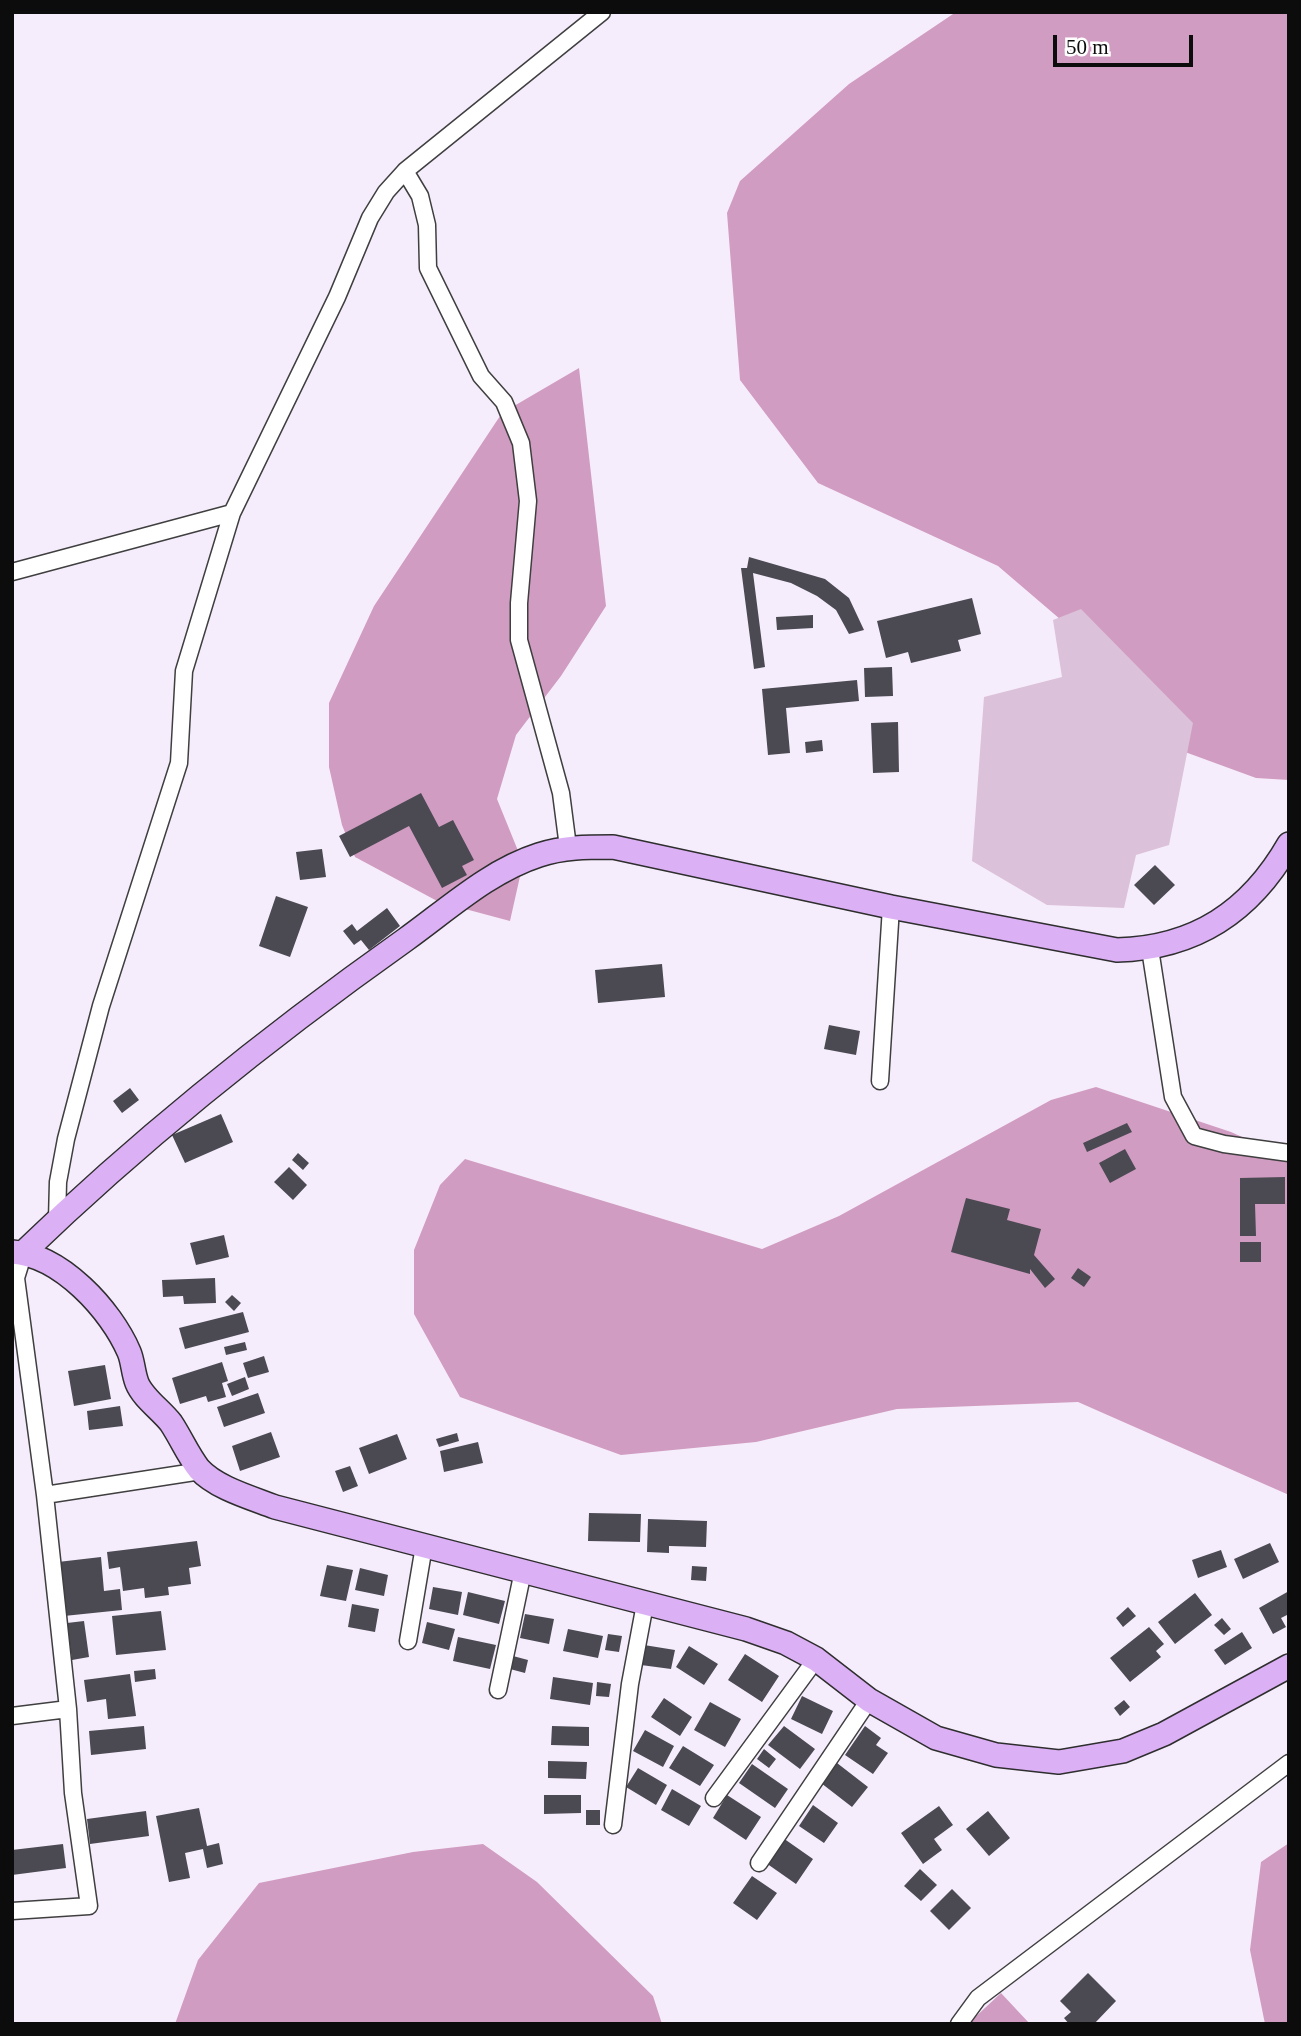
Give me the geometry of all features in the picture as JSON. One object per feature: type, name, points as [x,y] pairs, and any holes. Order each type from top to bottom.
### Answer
[{"type":"street","points":[[57,1220],[58,1182],[66,1139],[101,1006],[179,763],[184,671],[232,513],[337,297],[370,218],[386,191],[405,171],[602,12]]},
{"type":"street","points":[[405,171],[423,205],[427,225],[428,268],[481,376],[504,402],[521,443],[528,501],[519,603],[519,640],[561,793],[568,847]]},
{"type":"street","points":[[12,572],[232,513]]},
{"type":"street","points":[[12,1911],[89,1906],[73,1793],[68,1709],[45,1495],[16,1278],[18,1252],[300,1014],[498,873],[539,855],[568,847],[612,847],[1076,944],[1117,950],[1150,950],[1193,936],[1222,920],[1254,894],[1289,844]]},
{"type":"street","points":[[880,1082],[891,906]]},
{"type":"street","points":[[1150,950],[1172,1097],[1194,1136],[1224,1144],[1289,1153]]},
{"type":"street","points":[[18,1252],[55,1268],[89,1293],[110,1317],[130,1354],[137,1384],[171,1423],[201,1471],[237,1492],[275,1507],[746,1629],[786,1643],[816,1659],[869,1700],[936,1738],[996,1755],[1059,1762],[1122,1751],[1164,1734],[1289,1666]]},
{"type":"street","points":[[45,1495],[201,1471]]},
{"type":"street","points":[[408,1641],[424,1546]]},
{"type":"street","points":[[498,1690],[523,1572]]},
{"type":"street","points":[[613,1825],[629,1684],[645,1604]]},
{"type":"street","points":[[714,1798],[816,1659]]},
{"type":"street","points":[[759,1863],[869,1700]]},
{"type":"street","points":[[12,1716],[68,1709]]},
{"type":"street","points":[[959,2024],[978,1998],[1289,1763]]},
{"type":"shaded area","points":[[956,12],[1289,12],[1289,780],[1256,778],[1185,752],[1095,649],[998,566],[818,483],[740,380],[727,213],[740,181],[849,84]]},
{"type":"shaded area","points":[[579,368],[606,606],[561,676],[516,735],[497,799],[523,863],[510,921],[439,902],[355,857],[342,825],[329,767],[329,703],[374,606],[502,413]]},
{"type":"shaded area","points":[[1081,609],[1193,723],[1169,845],[1136,855],[1124,908],[1047,905],[972,861],[984,697],[1062,677],[1053,620]]},
{"type":"shaded area","points":[[1096,1087],[1231,1132],[1289,1158],[1289,1495],[1078,1402],[897,1409],[756,1442],[621,1455],[460,1397],[414,1314],[414,1250],[440,1185],[465,1159],[762,1249],[839,1216],[1051,1100]]},
{"type":"shaded area","points":[[1289,1843],[1289,2024],[1265,2024],[1250,1950],[1261,1862]]},
{"type":"shaded area","points":[[483,1844],[537,1882],[653,1996],[662,2024],[175,2024],[198,1960],[259,1883],[413,1852]]},
{"type":"shaded area","points":[[1001,1993],[1030,2024],[970,2024],[971,2021]]},
{"type":"building","points":[[749,557],[825,579],[849,598],[864,630],[849,634],[836,610],[817,596],[791,583],[753,573],[765,667],[754,669],[741,568],[747,568]]},
{"type":"building","points":[[972,598],[981,634],[958,640],[961,651],[911,663],[908,652],[886,658],[877,621]]},
{"type":"building","points":[[813,615],[813,628],[777,630],[776,617]]},
{"type":"building","points":[[892,667],[893,696],[865,697],[864,668]]},
{"type":"building","points":[[857,680],[859,701],[786,708],[790,753],[768,755],[762,689]]},
{"type":"building","points":[[898,722],[899,772],[873,773],[871,723]]},
{"type":"building","points":[[822,740],[823,751],[806,753],[805,742]]},
{"type":"building","points":[[421,793],[439,827],[453,820],[474,860],[462,866],[467,875],[442,888],[409,826],[350,857],[339,836]]},
{"type":"building","points":[[322,849],[326,877],[300,880],[296,852]]},
{"type":"building","points":[[1155,865],[1175,885],[1154,905],[1134,885]]},
{"type":"building","points":[[276,896],[308,907],[290,957],[259,946]]},
{"type":"building","points":[[387,908],[400,926],[369,950],[361,940],[354,945],[343,931],[352,924],[357,931]]},
{"type":"building","points":[[662,964],[665,997],[598,1003],[595,970]]},
{"type":"building","points":[[829,1025],[860,1031],[856,1055],[824,1049]]},
{"type":"building","points":[[130,1088],[139,1100],[122,1113],[113,1101]]},
{"type":"building","points":[[221,1114],[233,1142],[185,1163],[172,1135]]},
{"type":"building","points":[[1127,1123],[1132,1132],[1087,1152],[1083,1143]]},
{"type":"building","points":[[1125,1149],[1136,1169],[1110,1183],[1099,1163]]},
{"type":"building","points":[[298,1153],[309,1163],[303,1170],[292,1160]]},
{"type":"building","points":[[289,1167],[307,1185],[293,1200],[274,1182]]},
{"type":"building","points":[[1285,1177],[1285,1204],[1255,1204],[1256,1236],[1240,1236],[1240,1178]]},
{"type":"building","points":[[966,1198],[1010,1209],[1007,1220],[1041,1229],[1034,1255],[1055,1279],[1045,1288],[1030,1269],[1030,1274],[951,1252]]},
{"type":"building","points":[[224,1235],[229,1257],[196,1265],[190,1243]]},
{"type":"building","points":[[1240,1242],[1261,1242],[1261,1262],[1240,1262]]},
{"type":"building","points":[[1078,1268],[1091,1277],[1084,1287],[1071,1278]]},
{"type":"building","points":[[215,1278],[216,1303],[184,1304],[183,1296],[163,1297],[162,1280]]},
{"type":"building","points":[[232,1295],[241,1303],[234,1311],[225,1302]]},
{"type":"building","points":[[243,1312],[249,1332],[185,1349],[179,1328]]},
{"type":"building","points":[[245,1342],[247,1350],[226,1355],[224,1347]]},
{"type":"building","points":[[264,1356],[269,1372],[248,1378],[243,1363]]},
{"type":"building","points":[[222,1362],[228,1381],[222,1383],[226,1397],[208,1402],[206,1396],[180,1404],[172,1378]]},
{"type":"building","points":[[105,1365],[111,1399],[74,1406],[68,1371]]},
{"type":"building","points":[[245,1377],[249,1389],[232,1396],[227,1384]]},
{"type":"building","points":[[258,1393],[265,1413],[224,1427],[217,1407]]},
{"type":"building","points":[[120,1406],[123,1426],[89,1430],[87,1411]]},
{"type":"building","points":[[271,1432],[280,1457],[240,1471],[232,1446]]},
{"type":"building","points":[[457,1433],[459,1441],[439,1447],[436,1439]]},
{"type":"building","points":[[397,1434],[407,1459],[369,1474],[359,1448]]},
{"type":"building","points":[[478,1442],[483,1463],[444,1472],[440,1451]]},
{"type":"building","points":[[350,1466],[358,1486],[343,1492],[335,1471]]},
{"type":"building","points":[[589,1513],[641,1514],[640,1542],[588,1541]]},
{"type":"building","points":[[648,1519],[707,1521],[706,1547],[669,1546],[669,1553],[647,1552]]},
{"type":"building","points":[[197,1541],[201,1566],[189,1568],[191,1584],[168,1587],[169,1595],[145,1598],[144,1588],[123,1591],[120,1567],[109,1569],[107,1552]]},
{"type":"building","points":[[1270,1543],[1279,1562],[1243,1579],[1234,1559]]},
{"type":"building","points":[[1221,1550],[1227,1567],[1198,1578],[1192,1560]]},
{"type":"building","points":[[101,1557],[104,1591],[120,1589],[122,1610],[64,1616],[58,1562]]},
{"type":"building","points":[[327,1565],[353,1570],[346,1601],[320,1596]]},
{"type":"building","points":[[692,1566],[707,1567],[706,1581],[691,1580]]},
{"type":"building","points":[[360,1568],[388,1575],[384,1596],[355,1590]]},
{"type":"building","points":[[433,1587],[462,1592],[458,1615],[429,1609]]},
{"type":"building","points":[[1289,1591],[1289,1614],[1281,1618],[1286,1627],[1273,1634],[1259,1608]]},
{"type":"building","points":[[468,1592],[505,1601],[499,1624],[463,1615]]},
{"type":"building","points":[[1195,1593],[1212,1615],[1175,1644],[1158,1622]]},
{"type":"building","points":[[352,1604],[379,1609],[375,1632],[348,1627]]},
{"type":"building","points":[[1128,1607],[1136,1616],[1123,1627],[1116,1618]]},
{"type":"building","points":[[161,1611],[166,1650],[116,1655],[112,1616]]},
{"type":"building","points":[[525,1614],[554,1619],[549,1644],[520,1638]]},
{"type":"building","points":[[1222,1618],[1231,1629],[1224,1635],[1214,1625]]},
{"type":"building","points":[[84,1621],[89,1657],[72,1660],[67,1623]]},
{"type":"building","points":[[427,1622],[455,1629],[449,1650],[422,1643]]},
{"type":"building","points":[[1149,1627],[1164,1644],[1156,1651],[1161,1657],[1130,1682],[1110,1658]]},
{"type":"building","points":[[568,1629],[603,1636],[598,1658],[563,1651]]},
{"type":"building","points":[[1242,1632],[1252,1648],[1225,1665],[1214,1650]]},
{"type":"building","points":[[608,1634],[622,1636],[619,1652],[605,1650]]},
{"type":"building","points":[[458,1637],[496,1645],[490,1669],[453,1661]]},
{"type":"building","points":[[644,1645],[675,1650],[671,1669],[641,1665]]},
{"type":"building","points":[[689,1646],[718,1664],[704,1685],[676,1667]]},
{"type":"building","points":[[745,1654],[779,1676],[762,1702],[728,1680]]},
{"type":"building","points":[[513,1656],[528,1660],[525,1673],[510,1669]]},
{"type":"building","points":[[155,1669],[156,1679],[135,1682],[134,1671]]},
{"type":"building","points":[[130,1674],[136,1716],[108,1719],[106,1699],[87,1702],[84,1680]]},
{"type":"building","points":[[553,1677],[593,1683],[590,1705],[550,1699]]},
{"type":"building","points":[[597,1682],[611,1684],[609,1697],[596,1696]]},
{"type":"building","points":[[802,1696],[833,1711],[822,1734],[791,1719]]},
{"type":"building","points":[[664,1698],[692,1717],[680,1736],[651,1717]]},
{"type":"building","points":[[1124,1700],[1130,1707],[1120,1716],[1114,1708]]},
{"type":"building","points":[[710,1702],[741,1719],[725,1747],[694,1730]]},
{"type":"building","points":[[144,1726],[146,1749],[91,1755],[89,1731]]},
{"type":"building","points":[[552,1726],[589,1727],[589,1746],[551,1745]]},
{"type":"building","points":[[784,1726],[815,1749],[800,1769],[768,1745]]},
{"type":"building","points":[[865,1726],[881,1738],[876,1745],[888,1753],[873,1774],[845,1755]]},
{"type":"building","points":[[645,1730],[674,1746],[663,1767],[633,1751]]},
{"type":"building","points":[[683,1746],[714,1765],[700,1786],[669,1768]]},
{"type":"building","points":[[764,1749],[776,1759],[769,1768],[757,1759]]},
{"type":"building","points":[[548,1761],[587,1762],[586,1779],[548,1778]]},
{"type":"building","points":[[837,1763],[868,1787],[852,1807],[821,1783]]},
{"type":"building","points":[[752,1764],[788,1789],[775,1808],[739,1783]]},
{"type":"building","points":[[638,1768],[667,1785],[656,1805],[626,1787]]},
{"type":"building","points":[[672,1789],[701,1806],[689,1826],[661,1810]]},
{"type":"building","points":[[544,1795],[581,1795],[581,1813],[544,1814]]},
{"type":"building","points":[[727,1795],[761,1817],[746,1840],[713,1818]]},
{"type":"building","points":[[813,1805],[838,1823],[824,1843],[799,1826]]},
{"type":"building","points":[[939,1806],[953,1825],[934,1839],[942,1850],[923,1864],[901,1833]]},
{"type":"building","points":[[199,1808],[207,1846],[219,1843],[223,1864],[207,1868],[203,1849],[185,1853],[190,1878],[169,1882],[156,1816]]},
{"type":"building","points":[[586,1810],[600,1810],[600,1825],[586,1825]]},
{"type":"building","points":[[146,1811],[149,1836],[90,1844],[87,1819]]},
{"type":"building","points":[[988,1811],[1010,1838],[989,1856],[966,1829]]},
{"type":"building","points":[[783,1838],[813,1859],[796,1884],[766,1863]]},
{"type":"building","points":[[63,1844],[66,1868],[12,1875],[12,1850]]},
{"type":"building","points":[[920,1869],[937,1885],[921,1901],[904,1886]]},
{"type":"building","points":[[752,1876],[777,1893],[757,1920],[733,1903]]},
{"type":"building","points":[[952,1889],[971,1908],[949,1930],[930,1911]]},
{"type":"building","points":[[1088,1973],[1116,2001],[1094,2024],[1069,2024],[1064,2018],[1071,2012],[1060,2001]]}]
